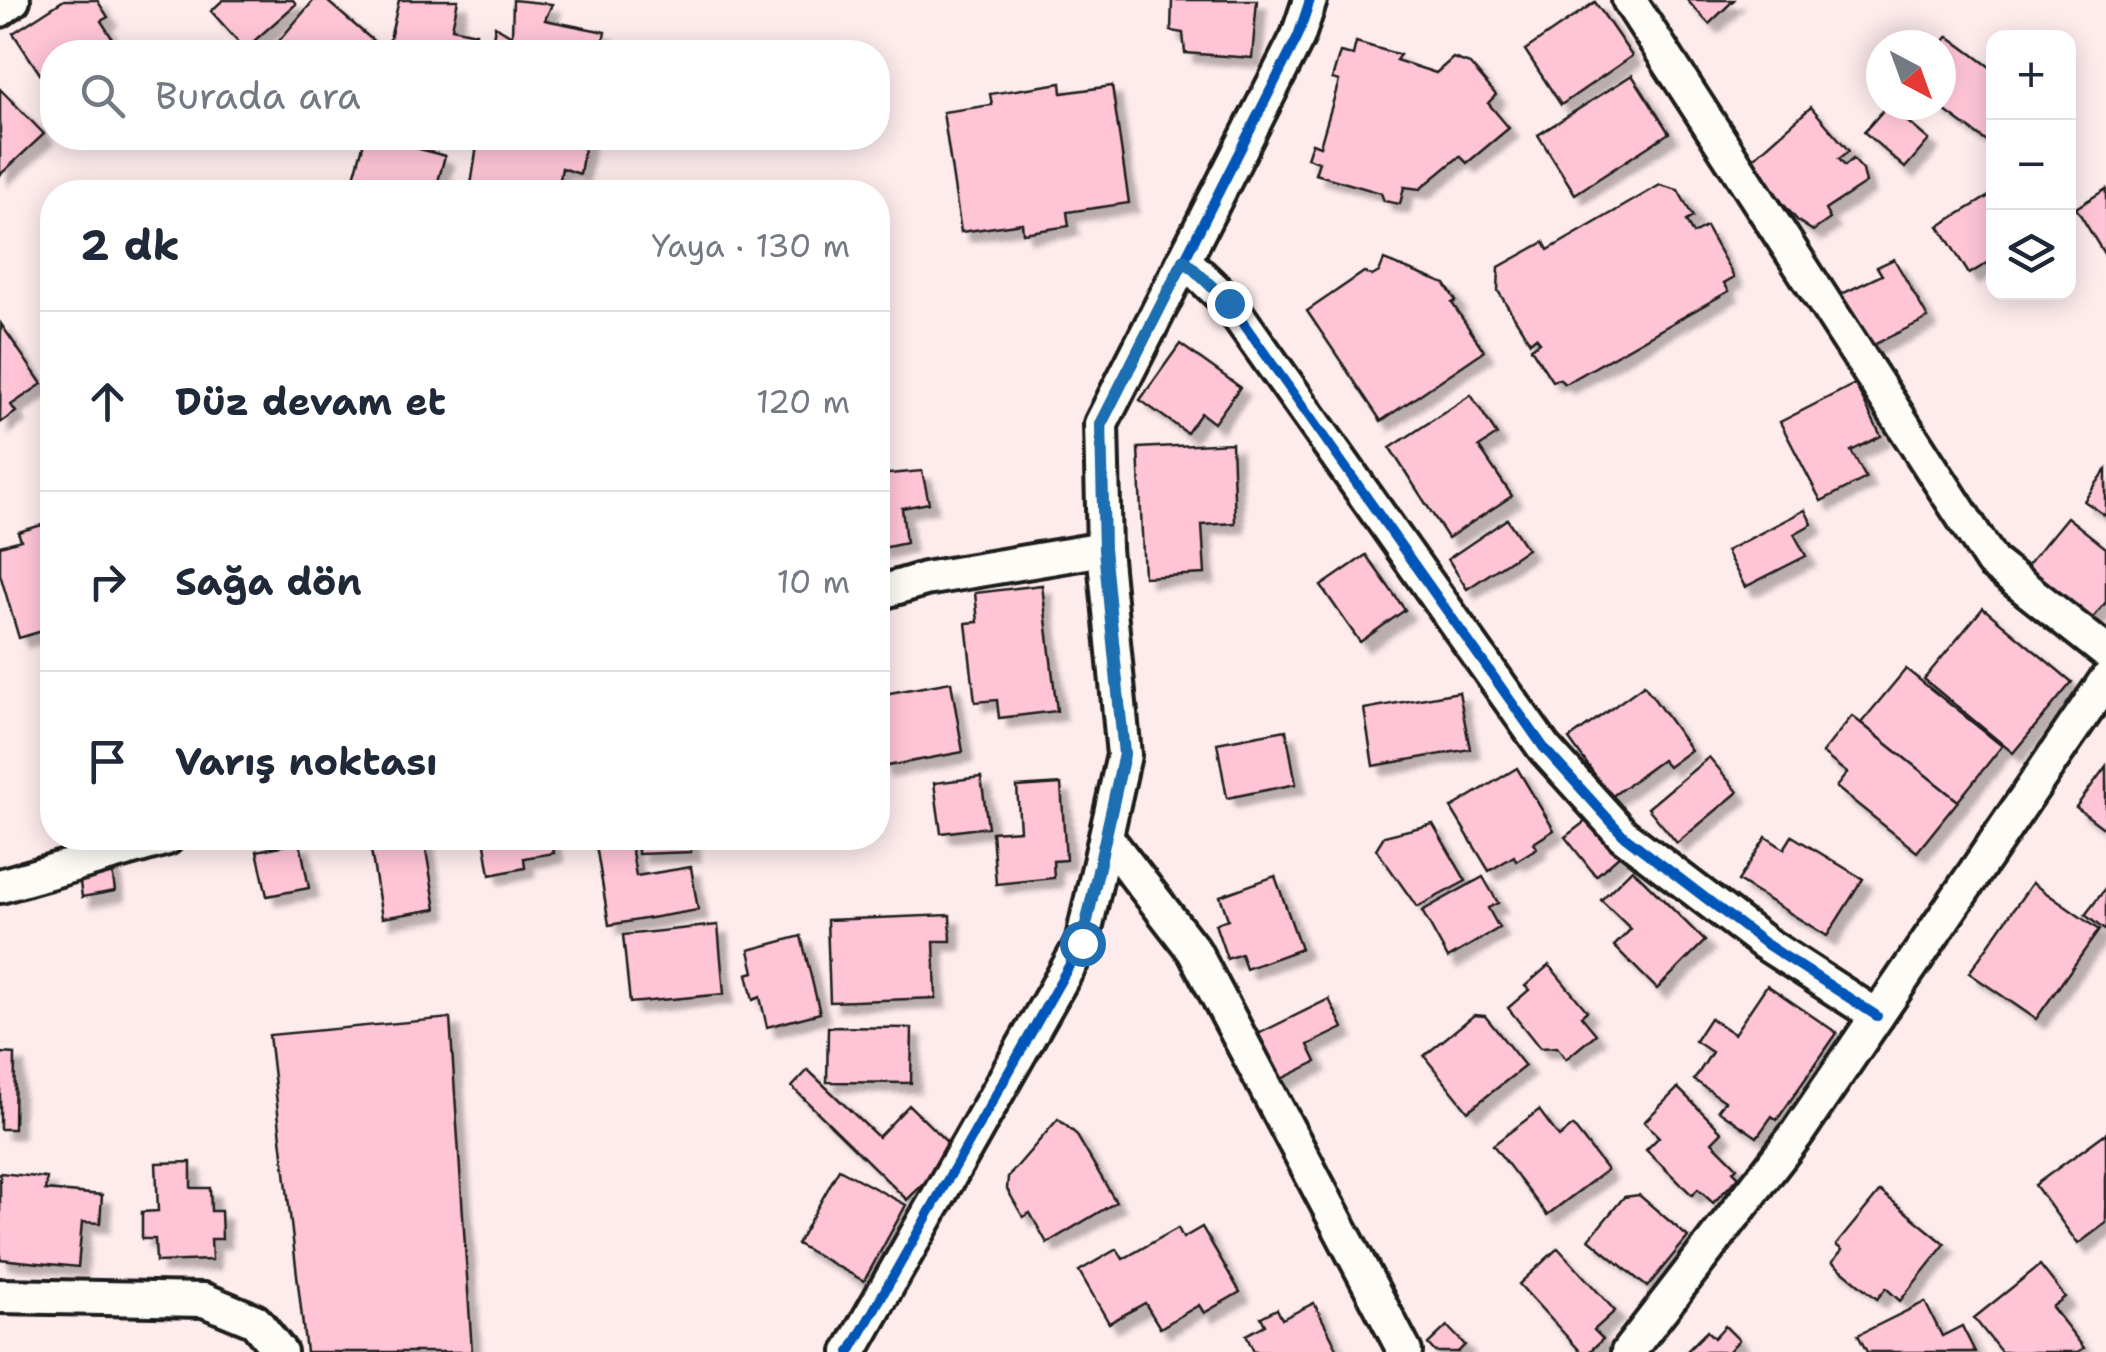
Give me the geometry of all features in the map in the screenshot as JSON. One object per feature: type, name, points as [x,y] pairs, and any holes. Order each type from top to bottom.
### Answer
[{"type":"street","points":[[0,10],[14,0]]},
{"type":"street","points":[[850,1352],[1082,943],[1124,754],[1104,549],[1101,424],[1298,36],[1310,0]]},
{"type":"street","points":[[1630,0],[1992,562],[2106,652]]},
{"type":"street","points":[[1184,260],[1229,303],[1544,748],[1610,821],[1762,942],[1877,1016]]},
{"type":"street","points":[[890,590],[925,579],[1104,549]]},
{"type":"street","points":[[1628,1352],[1796,1135],[2106,680]]},
{"type":"street","points":[[1106,837],[1194,951],[1404,1352]]},
{"type":"street","points":[[0,886],[125,850]]},
{"type":"street","points":[[0,1296],[204,1300],[255,1321],[280,1352]]},
{"type":"building","points":[[64,0],[97,0],[108,17],[101,21],[113,40],[40,40],[40,74],[13,33]]},
{"type":"building","points":[[223,0],[293,0],[296,4],[255,40],[237,40],[211,11]]},
{"type":"building","points":[[314,0],[326,0],[372,40],[280,40]]},
{"type":"building","points":[[399,0],[458,0],[452,28],[476,33],[474,40],[390,40]]},
{"type":"building","points":[[513,0],[552,4],[545,20],[605,32],[603,40],[493,40],[495,26],[512,36]]},
{"type":"building","points":[[1172,0],[1257,0],[1252,58],[1185,53],[1183,33],[1171,31]]},
{"type":"building","points":[[1687,0],[1734,0],[1709,24]]},
{"type":"building","points":[[1595,2],[1632,56],[1561,105],[1525,50]]},
{"type":"building","points":[[1356,42],[1400,55],[1396,60],[1436,73],[1453,58],[1470,64],[1496,95],[1488,103],[1509,128],[1467,163],[1460,156],[1420,189],[1404,187],[1400,204],[1384,201],[1381,193],[1315,174],[1319,162],[1307,158],[1312,143],[1320,146],[1339,81],[1332,79],[1340,52],[1353,55]]},
{"type":"building","points":[[1956,42],[1986,64],[1986,141],[1956,119]]},
{"type":"building","points":[[1632,75],[1669,133],[1575,194],[1538,135]]},
{"type":"building","points":[[1061,83],[1062,93],[1112,86],[1129,203],[1067,212],[1069,226],[1023,233],[1022,223],[961,232],[943,112],[992,105],[990,94]]},
{"type":"building","points":[[0,89],[40,130],[40,138],[0,175]]},
{"type":"building","points":[[1811,107],[1849,151],[1839,159],[1845,166],[1853,159],[1863,170],[1866,183],[1825,210],[1830,219],[1813,231],[1798,221],[1748,163]]},
{"type":"building","points":[[1875,120],[1906,120],[1929,140],[1905,168],[1864,132]]},
{"type":"building","points":[[362,150],[423,150],[445,156],[438,180],[353,180]]},
{"type":"building","points":[[476,150],[584,150],[580,174],[562,168],[560,180],[472,180]]},
{"type":"building","points":[[1660,185],[1678,190],[1693,217],[1686,221],[1693,234],[1706,227],[1734,277],[1724,283],[1729,291],[1565,384],[1559,379],[1552,381],[1531,348],[1540,342],[1536,337],[1530,342],[1498,291],[1499,267],[1544,242],[1548,250]]},
{"type":"building","points":[[2106,189],[2106,257],[2076,208]]},
{"type":"building","points":[[1986,198],[1986,264],[1969,274],[1939,226]]},
{"type":"building","points":[[1894,259],[1928,318],[1865,349],[1833,298],[1882,275],[1877,267]]},
{"type":"building","points":[[1384,260],[1445,284],[1456,301],[1452,303],[1484,351],[1381,421],[1307,311],[1364,272],[1372,276],[1379,272]]},
{"type":"building","points":[[1,324],[40,385],[11,405],[16,412],[0,423]]},
{"type":"building","points":[[1180,344],[1240,387],[1214,423],[1201,413],[1187,433],[1140,400]]},
{"type":"building","points":[[1855,384],[1881,436],[1851,451],[1866,478],[1821,501],[1780,422]]},
{"type":"building","points":[[1471,395],[1497,435],[1479,447],[1512,496],[1448,538],[1390,448]]},
{"type":"building","points":[[1232,443],[1235,523],[1202,525],[1205,574],[1144,577],[1138,448]]},
{"type":"building","points":[[2106,470],[2106,516],[2084,501]]},
{"type":"building","points":[[922,471],[929,503],[902,508],[906,543],[890,546],[890,474]]},
{"type":"building","points":[[1805,510],[1812,524],[1794,534],[1806,556],[1745,587],[1726,551]]},
{"type":"building","points":[[2067,517],[2106,548],[2106,602],[2090,622],[2025,568]]},
{"type":"building","points":[[1507,519],[1527,549],[1467,589],[1448,559]]},
{"type":"building","points":[[40,526],[40,632],[19,638],[0,574],[0,546],[21,540],[18,532]]},
{"type":"building","points":[[1366,555],[1405,610],[1360,642],[1321,586]]},
{"type":"building","points":[[1042,585],[1057,711],[999,718],[997,700],[975,702],[966,623],[978,622],[975,593]]},
{"type":"building","points":[[1983,608],[2072,682],[2013,753],[1924,679]]},
{"type":"building","points":[[1906,669],[2002,746],[1958,801],[1861,723]]},
{"type":"building","points":[[951,682],[963,752],[890,766],[890,693]]},
{"type":"building","points":[[1644,685],[1691,750],[1668,767],[1662,760],[1611,797],[1569,739]]},
{"type":"building","points":[[1459,692],[1470,749],[1373,766],[1364,709]]},
{"type":"building","points":[[1852,716],[1958,801],[1917,852],[1836,787],[1847,773],[1822,753]]},
{"type":"building","points":[[1286,730],[1296,784],[1227,798],[1217,743]]},
{"type":"building","points":[[1709,757],[1738,792],[1677,843],[1648,808]]},
{"type":"building","points":[[2106,766],[2106,830],[2076,807]]},
{"type":"building","points":[[1517,768],[1554,830],[1534,843],[1537,848],[1489,871],[1451,808]]},
{"type":"building","points":[[981,777],[988,827],[941,833],[934,783]]},
{"type":"building","points":[[1061,784],[1066,860],[1053,861],[1054,878],[996,884],[992,832],[1020,830],[1017,787]]},
{"type":"building","points":[[1591,817],[1621,854],[1596,876],[1565,837]]},
{"type":"building","points":[[1433,824],[1466,881],[1417,907],[1376,849],[1384,836]]},
{"type":"building","points":[[1792,836],[1863,879],[1827,936],[1738,881],[1766,837],[1784,849]]},
{"type":"building","points":[[302,850],[309,888],[267,896],[257,851]]},
{"type":"building","points":[[371,850],[426,850],[436,909],[382,918]]},
{"type":"building","points":[[486,850],[553,850],[554,853],[524,858],[525,868],[490,875]]},
{"type":"building","points":[[597,850],[632,850],[636,876],[691,867],[698,910],[609,925]]},
{"type":"building","points":[[638,850],[691,852],[638,854]]},
{"type":"building","points":[[111,863],[115,891],[82,897],[78,869]]},
{"type":"building","points":[[1632,869],[1705,941],[1657,989],[1614,946],[1631,929],[1601,900]]},
{"type":"building","points":[[1275,876],[1301,949],[1246,969],[1241,954],[1227,959],[1215,924],[1228,919],[1220,896]]},
{"type":"building","points":[[1483,877],[1498,903],[1488,908],[1499,928],[1448,958],[1422,911]]},
{"type":"building","points":[[2032,883],[2099,930],[2036,1019],[1969,973]]},
{"type":"building","points":[[2106,888],[2106,931],[2085,915]]},
{"type":"building","points":[[950,915],[951,941],[934,941],[936,998],[830,1002],[827,920]]},
{"type":"building","points":[[718,925],[724,994],[630,1003],[623,935]]},
{"type":"building","points":[[801,936],[820,1013],[767,1027],[760,997],[753,1000],[747,974],[754,972],[749,950]]},
{"type":"building","points":[[1549,965],[1587,1011],[1581,1016],[1596,1034],[1566,1059],[1557,1047],[1540,1048],[1508,1008]]},
{"type":"building","points":[[1767,985],[1837,1033],[1777,1120],[1772,1116],[1757,1137],[1718,1110],[1725,1101],[1694,1080],[1712,1052],[1695,1041],[1710,1018],[1734,1034]]},
{"type":"building","points":[[1329,999],[1343,1028],[1308,1045],[1316,1062],[1271,1084],[1248,1039]]},
{"type":"building","points":[[1474,1015],[1485,1016],[1525,1066],[1468,1111],[1424,1056]]},
{"type":"building","points":[[450,1018],[472,1352],[306,1352],[269,1035]]},
{"type":"building","points":[[828,1027],[912,1028],[911,1083],[827,1082]]},
{"type":"building","points":[[0,1053],[15,1054],[14,1129],[0,1129]]},
{"type":"building","points":[[808,1070],[878,1137],[909,1105],[956,1151],[907,1200],[792,1087]]},
{"type":"building","points":[[1678,1088],[1722,1132],[1712,1142],[1737,1167],[1733,1171],[1739,1177],[1713,1203],[1698,1189],[1692,1195],[1646,1150],[1659,1137],[1644,1122]]},
{"type":"building","points":[[1539,1110],[1559,1137],[1573,1126],[1607,1170],[1547,1215],[1493,1145]]},
{"type":"building","points":[[1058,1119],[1076,1134],[1116,1202],[1047,1243],[1030,1213],[1023,1217],[1007,1189],[1008,1177]]},
{"type":"building","points":[[2106,1133],[2106,1223],[2078,1244],[2035,1185]]},
{"type":"building","points":[[191,1162],[191,1188],[210,1188],[211,1211],[221,1211],[222,1239],[211,1239],[212,1260],[156,1262],[155,1239],[142,1239],[142,1212],[158,1211],[156,1163]]},
{"type":"building","points":[[839,1169],[906,1205],[864,1281],[797,1244]]},
{"type":"building","points":[[0,1173],[47,1178],[45,1190],[102,1195],[100,1223],[82,1222],[78,1267],[0,1259]]},
{"type":"building","points":[[1880,1191],[1945,1244],[1900,1301],[1886,1288],[1877,1299],[1832,1262],[1842,1250],[1836,1245]]},
{"type":"building","points":[[1639,1195],[1688,1237],[1647,1287],[1589,1239],[1624,1197]]},
{"type":"building","points":[[1202,1227],[1240,1292],[1204,1313],[1199,1305],[1160,1328],[1145,1303],[1109,1323],[1079,1271],[1117,1249],[1123,1259],[1178,1228],[1183,1238]]},
{"type":"building","points":[[1558,1248],[1615,1311],[1594,1330],[1603,1339],[1589,1352],[1581,1352],[1519,1284]]},
{"type":"building","points":[[2040,1265],[2065,1297],[2052,1307],[2084,1348],[2078,1352],[2001,1352],[1974,1318]]},
{"type":"building","points":[[1925,1302],[1942,1336],[1962,1326],[1975,1352],[1867,1352],[1858,1335]]},
{"type":"building","points":[[1314,1303],[1339,1352],[1254,1352],[1246,1335],[1265,1325],[1261,1317],[1277,1309],[1282,1319]]},
{"type":"building","points":[[1447,1326],[1465,1345],[1458,1352],[1435,1352],[1428,1344]]},
{"type":"building","points":[[1725,1326],[1739,1340],[1728,1352],[1686,1352],[1707,1331],[1714,1338]]},
{"type":"cycle path","points":[[850,1352],[1082,943],[1124,755],[1104,549],[1101,424],[1298,36],[1310,0]]},
{"type":"cycle path","points":[[1184,260],[1229,303],[1544,748],[1623,835],[1763,942],[1877,1016]]},
{"type":"route","points":[[1082,943],[1124,754],[1104,549],[1101,424],[1184,260],[1229,303]]}]
